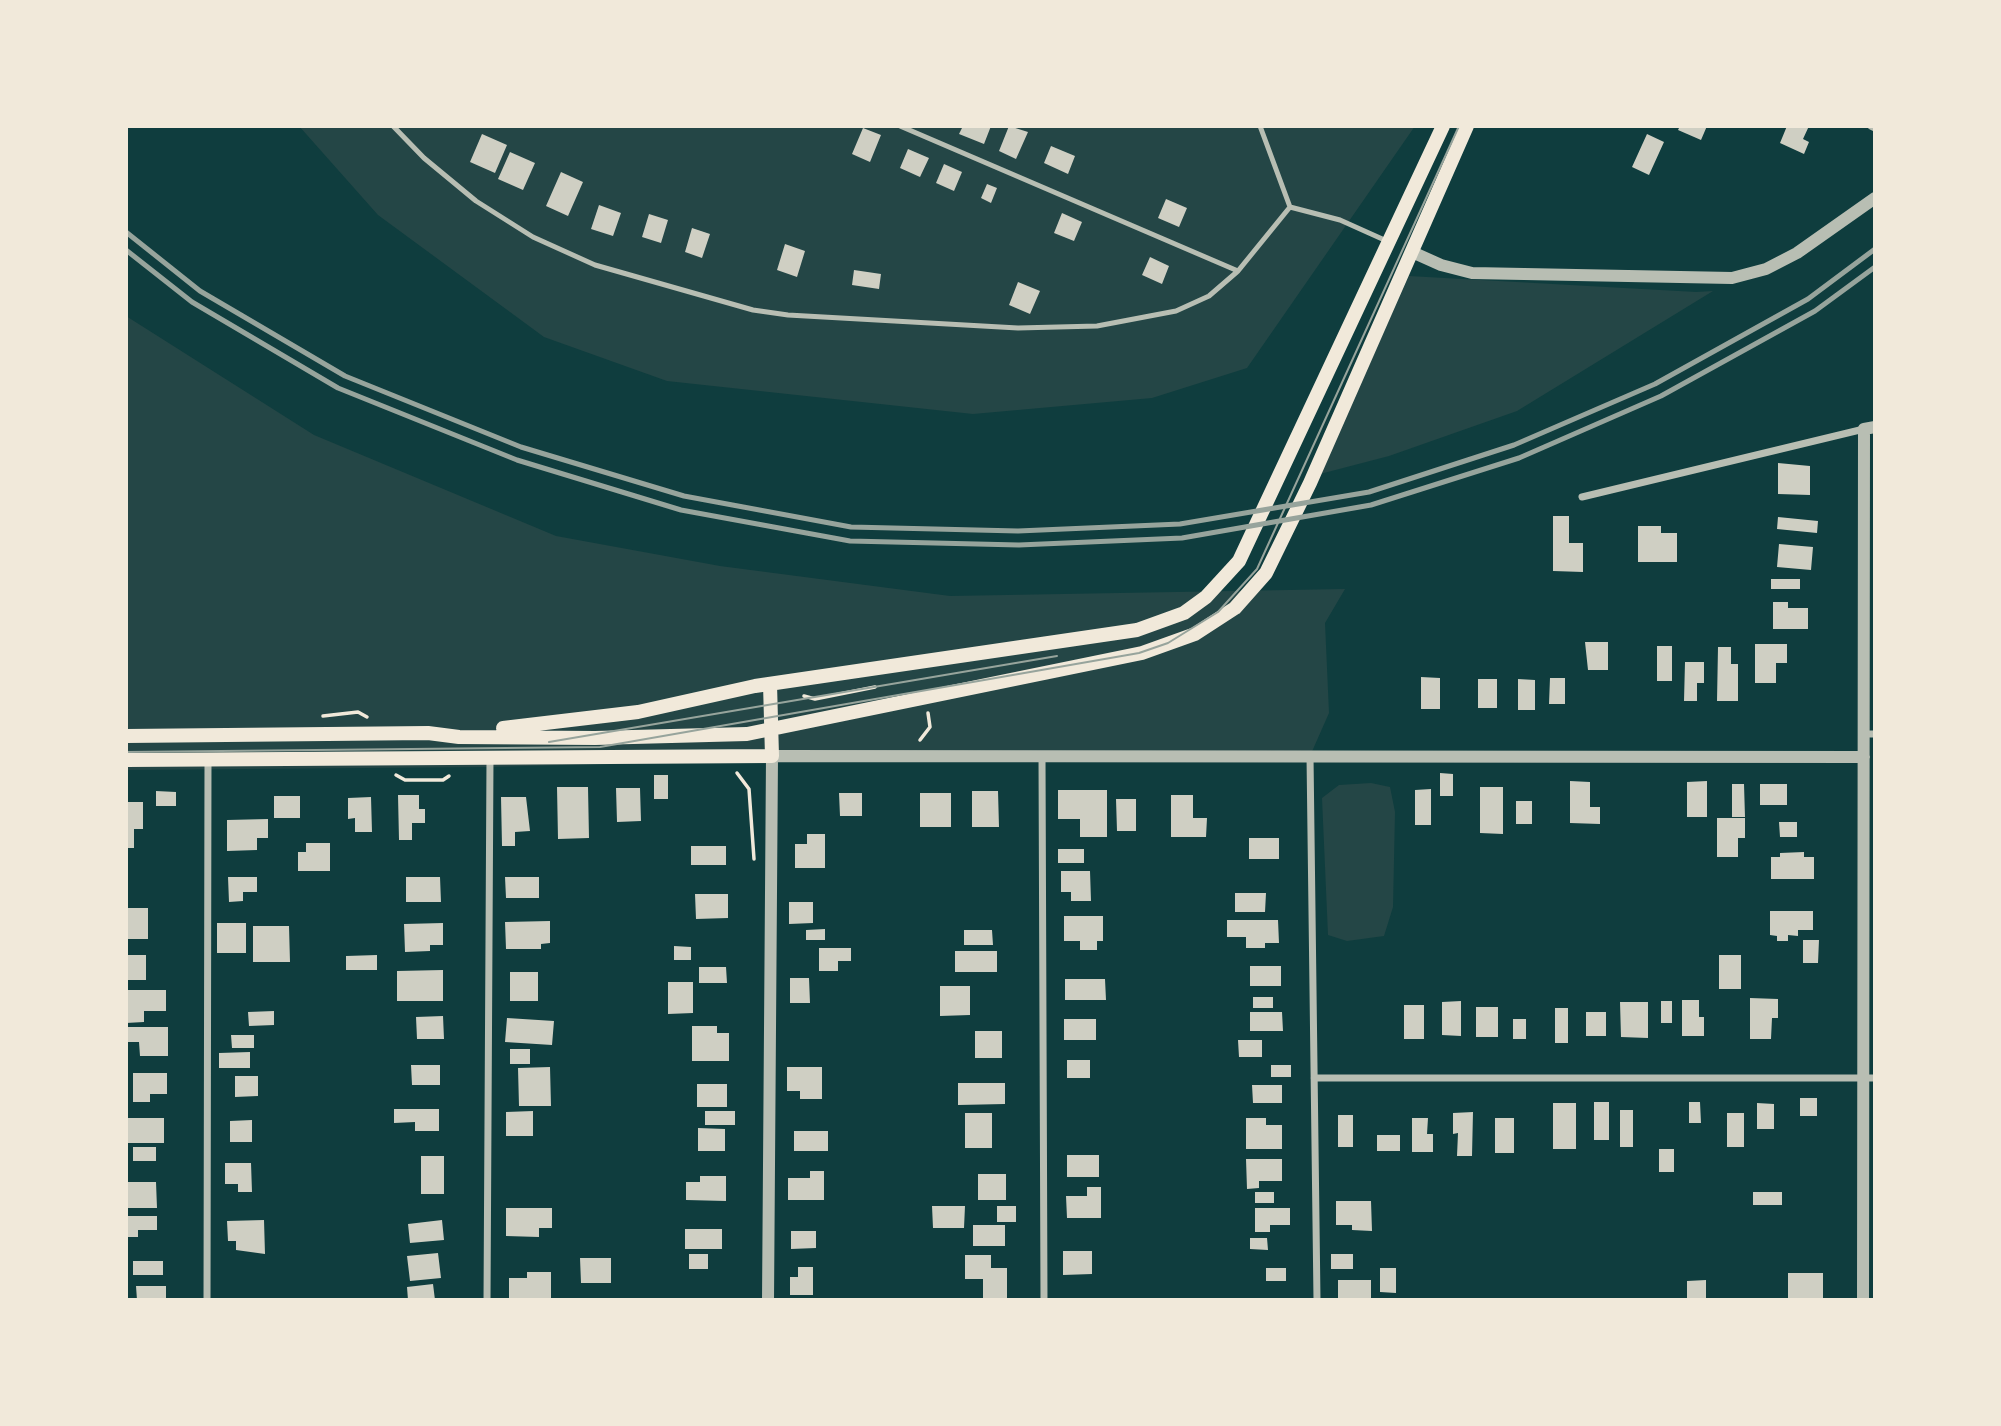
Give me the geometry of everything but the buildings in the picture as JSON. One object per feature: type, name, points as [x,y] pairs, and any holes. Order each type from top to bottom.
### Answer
[{"type":"main road","points":[[126,736],[428,733],[571,722],[675,706],[740,688],[936,657],[1136,630],[1184,613],[1206,597],[1239,561],[1443,126]]},
{"type":"main road","points":[[428,733],[459,737],[595,738],[720,737],[772,731],[896,702],[1142,653],[1195,634],[1223,618],[1266,573],[1310,483],[1467,126]]},
{"type":"main road","points":[[1390,242],[1412,252]]},
{"type":"main road","points":[[126,760],[772,756],[770,684]]},
{"type":"street","points":[[1412,252],[1441,265],[1472,273],[1731,278],[1766,269],[1797,253],[1875,198]]},
{"type":"street","points":[[1582,497],[1870,428],[1869,734],[1864,758],[1869,1078],[1863,1300]]},
{"type":"street","points":[[768,1300],[772,756],[1864,758]]},
{"type":"street","points":[[1042,756],[1044,1300]]},
{"type":"street","points":[[1310,756],[1317,1300]]},
{"type":"street","points":[[488,1300],[490,757]]},
{"type":"street","points":[[207,1300],[208,759]]},
{"type":"street","points":[[1314,1079],[1869,1078]]},
{"type":"lane","points":[[393,126],[424,158],[476,201],[533,237],[595,265],[752,310],[788,315],[1018,328],[1097,326],[1176,311],[1209,296],[1238,271],[1290,207]]},
{"type":"lane","points":[[900,126],[1238,271]]},
{"type":"lane","points":[[1259,126],[1290,207]]},
{"type":"lane","points":[[1290,207],[1340,220],[1390,242]]},
{"type":"path","points":[[799,693],[815,699],[877,687]]},
{"type":"path","points":[[315,719],[332,713],[358,712],[374,720]]},
{"type":"path","points":[[928,712],[930,727]]},
{"type":"path","points":[[389,770],[405,780],[443,780],[457,770]]},
{"type":"path","points":[[736,772],[749,789],[754,862]]},
{"type":"shaded area","points":[[299,126],[1415,126],[1247,368],[1152,398],[973,414],[667,381],[544,337],[378,215]]},
{"type":"shaded area","points":[[1409,276],[1713,291],[1517,411],[1389,456],[1320,474]]},
{"type":"shaded area","points":[[126,316],[314,435],[556,536],[720,566],[950,596],[1345,589],[1325,623],[1329,713],[1310,756],[890,756],[490,767],[126,770]]},
{"type":"shaded area","points":[[1371,783],[1390,787],[1395,812],[1393,907],[1384,936],[1347,941],[1328,935],[1322,798],[1339,785]]},
{"type":"tram line","points":[[126,752],[600,747],[1139,653],[1168,643],[1218,612],[1257,569],[1459,126]]},
{"type":"tram line","points":[[549,742],[1057,656]]},
{"type":"railway","points":[[126,232],[200,291],[345,376],[521,447],[684,496],[851,527],[1018,531],[1180,524],[1369,492],[1514,445],[1655,384],[1808,299],[1875,249]]},
{"type":"railway","points":[[126,250],[192,302],[338,388],[517,460],[681,510],[850,541],[1019,545],[1182,538],[1371,505],[1519,458],[1661,396],[1815,311],[1875,267]]}]
